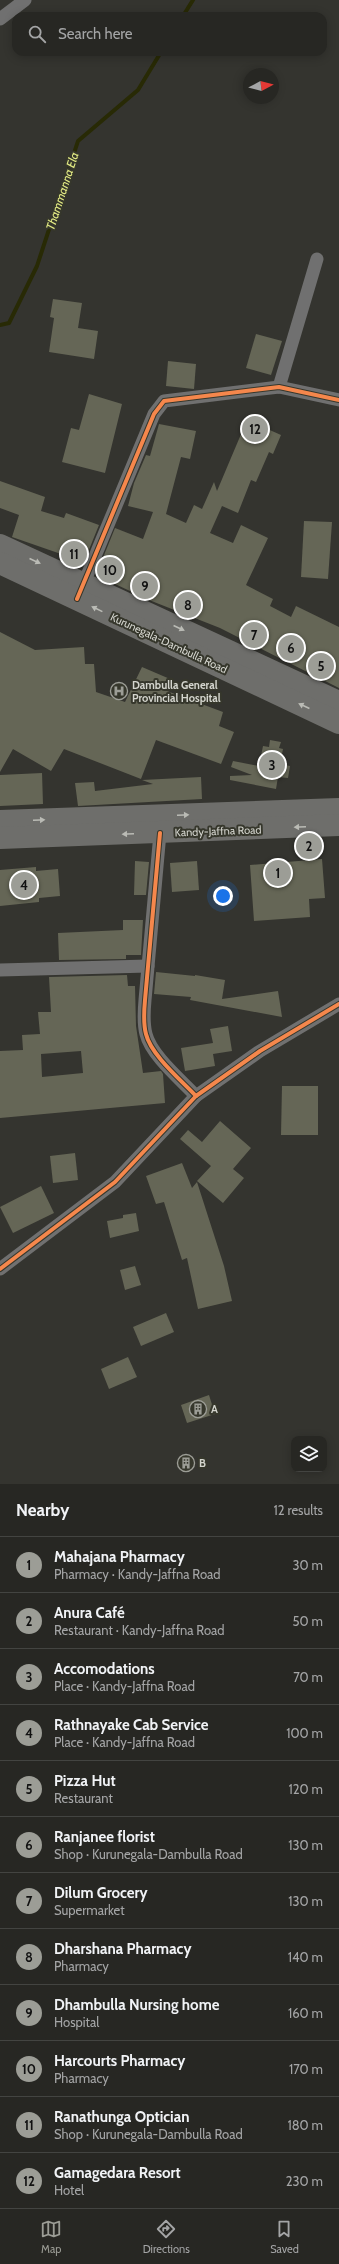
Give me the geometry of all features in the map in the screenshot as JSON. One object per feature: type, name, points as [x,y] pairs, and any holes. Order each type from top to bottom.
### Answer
[{"type":"highway","name":"Kurunegala-Dambulla Road","points":[[0,545],[81,591],[152,625],[339,723]]},
{"type":"highway","name":"Kurunegala-Dambulla Road","points":[[0,563],[81,591]]},
{"type":"highway","name":"Kurunegala-Dambulla Road","points":[[152,625],[339,702]]},
{"type":"highway","name":"Kandy-Jaffna Road","points":[[0,821],[339,809]]},
{"type":"highway","name":"Kandy-Jaffna Road","points":[[0,838],[339,825]]},
{"type":"street","points":[[0,19],[25,0]]},
{"type":"street","points":[[279,387],[317,259]]},
{"type":"street","points":[[81,591],[154,414],[164,401],[279,387],[339,400]]},
{"type":"street","points":[[160,833],[144,1014],[146,1034],[149,1043],[196,1096]]},
{"type":"street","points":[[0,970],[148,966]]},
{"type":"street","points":[[0,1269],[115,1182],[196,1096],[260,1051],[339,1004]]},
{"type":"building","points":[[53,299],[82,303],[78,328],[98,331],[94,359],[49,352],[54,318],[50,317]]},
{"type":"building","points":[[256,334],[282,341],[271,375],[246,368]]},
{"type":"building","points":[[168,361],[196,364],[194,389],[166,386]]},
{"type":"building","points":[[89,394],[122,404],[105,473],[62,462],[71,428],[79,430]]},
{"type":"building","points":[[247,420],[281,435],[273,454],[269,452],[256,482],[251,480],[238,513],[222,506],[210,533],[233,543],[241,525],[268,538],[246,585],[273,599],[270,606],[291,617],[296,606],[339,627],[339,688],[220,628],[149,600],[96,575],[115,528],[143,539],[153,512],[128,506],[134,483],[146,455],[150,456],[159,424],[196,431],[190,459],[181,457],[166,514],[186,523],[194,505],[202,509],[214,482],[217,491]]},
{"type":"building","points":[[0,481],[45,497],[41,511],[64,518],[66,513],[99,525],[84,562],[12,537],[19,515],[0,508]]},
{"type":"building","points":[[304,521],[332,522],[328,579],[301,577]]},
{"type":"building","points":[[0,632],[35,650],[84,647],[85,664],[94,664],[96,692],[125,702],[142,667],[170,679],[167,691],[223,712],[219,726],[234,732],[221,764],[156,740],[141,779],[64,749],[51,771],[13,749],[0,772]]},
{"type":"building","points":[[270,740],[281,742],[279,748],[283,749],[280,764],[290,766],[288,778],[278,777],[276,789],[230,780],[230,776],[252,775],[231,767],[233,761],[259,766],[263,746],[269,747]]},
{"type":"building","points":[[42,773],[43,804],[0,806],[0,775]]},
{"type":"building","points":[[201,777],[202,799],[78,806],[75,783],[94,782],[95,791],[153,784],[142,780]]},
{"type":"building","points":[[322,859],[325,898],[309,899],[310,917],[254,921],[250,865]]},
{"type":"building","points":[[135,861],[149,862],[146,895],[134,895]]},
{"type":"building","points":[[197,861],[199,890],[172,892],[170,863]]},
{"type":"building","points":[[36,867],[36,871],[58,869],[60,896],[39,898],[39,902],[0,906],[0,870]]},
{"type":"building","points":[[123,920],[143,920],[141,955],[126,955],[126,959],[59,960],[58,933],[123,930]]},
{"type":"building","points":[[156,972],[195,975],[225,980],[222,999],[278,991],[282,1017],[190,1000],[191,997],[154,994]]},
{"type":"building","points":[[127,975],[128,986],[135,986],[136,1026],[143,1073],[161,1071],[163,1074],[165,1103],[0,1118],[0,1051],[23,1050],[22,1035],[40,1034],[38,1012],[51,1012],[49,977]],"holes":[[[81,1051],[83,1073],[42,1077],[41,1054]]]},
{"type":"building","points":[[228,1026],[232,1051],[213,1054],[215,1066],[185,1071],[181,1048],[213,1043],[210,1029]]},
{"type":"building","points":[[282,1086],[318,1086],[318,1135],[281,1135]]},
{"type":"building","points":[[220,1121],[251,1148],[233,1169],[244,1178],[223,1203],[197,1181],[211,1166],[180,1139],[188,1130],[202,1142]]},
{"type":"building","points":[[75,1153],[78,1180],[53,1183],[50,1156]]},
{"type":"building","points":[[182,1163],[192,1188],[197,1182],[224,1266],[232,1301],[198,1309],[187,1258],[182,1260],[164,1202],[156,1204],[146,1176]]},
{"type":"building","points":[[41,1186],[54,1213],[13,1233],[0,1207]]},
{"type":"building","points":[[136,1213],[139,1231],[110,1238],[107,1221],[123,1218],[123,1215]]},
{"type":"building","points":[[135,1266],[141,1285],[125,1290],[120,1270]]},
{"type":"building","points":[[166,1313],[174,1332],[141,1346],[133,1327]]},
{"type":"building","points":[[128,1357],[137,1377],[109,1389],[101,1369]]},
{"type":"building","name":"A","points":[[209,1395],[215,1414],[187,1423],[181,1405]]},
{"type":"waterway","name":"Thammanna Ela","points":[[186,12],[193,0]]},
{"type":"waterway","name":"Thammanna Ela","points":[[0,325],[9,323],[37,266],[78,141],[138,90],[159,56]]},
{"type":"cycle path","points":[[77,599],[154,414],[164,401],[279,387],[339,400]]},
{"type":"cycle path","points":[[160,833],[144,1026],[149,1042],[160,1059],[196,1096]]},
{"type":"cycle path","points":[[0,1269],[115,1182],[196,1096],[260,1051],[339,1004]]},
{"type":"place","name":"Gamagedara Resort","points":[[255,429]]},
{"type":"place","name":"Ranathunga Optician","points":[[74,554]]},
{"type":"place","name":"Harcourts Pharmacy","points":[[110,570]]},
{"type":"place","name":"Dhambulla Nursing home","points":[[145,586]]},
{"type":"place","name":"Dharshana Pharmacy","points":[[188,605]]},
{"type":"place","name":"Dilum Grocery","points":[[254,635]]},
{"type":"place","name":"Ranjanee florist","points":[[291,648]]},
{"type":"place","name":"Pizza Hut","points":[[321,666]]},
{"type":"place","name":"Dambulla General Provincial Hospital","points":[[119,691]]},
{"type":"place","name":"Accomodations","points":[[272,765]]},
{"type":"place","name":"Anura Café","points":[[309,846]]},
{"type":"place","name":"Mahajana Pharmacy","points":[[278,873]]},
{"type":"place","name":"Rathnayake Cab Service","points":[[24,885]]},
{"type":"place","name":"A","points":[[198,1409]]},
{"type":"place","name":"B","points":[[186,1463]]}]
